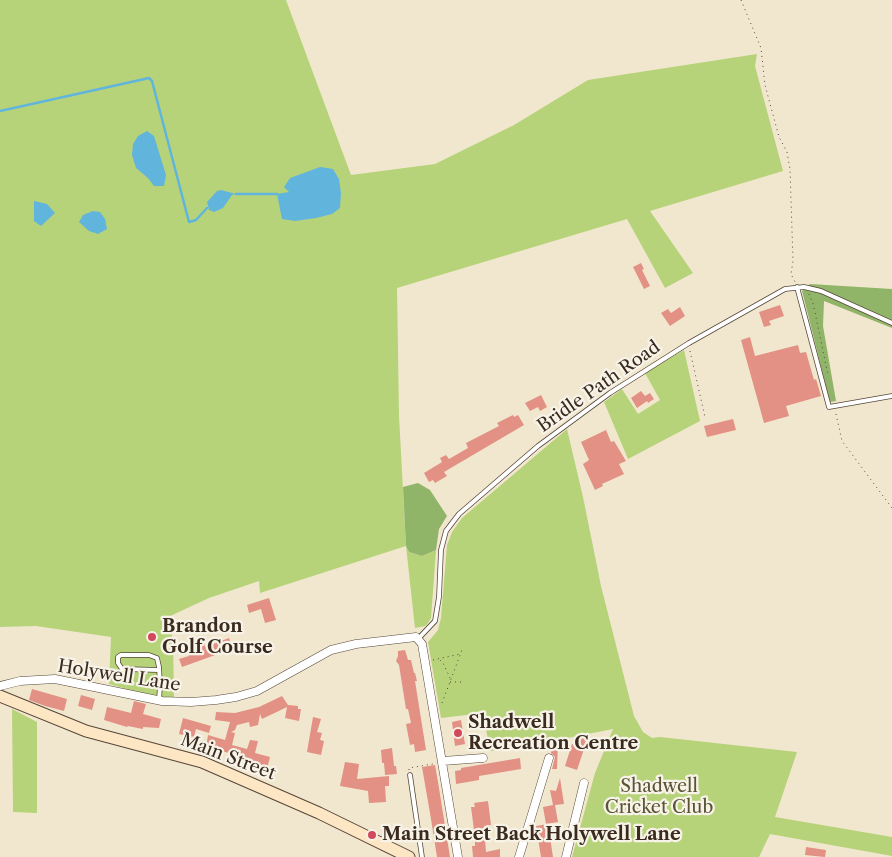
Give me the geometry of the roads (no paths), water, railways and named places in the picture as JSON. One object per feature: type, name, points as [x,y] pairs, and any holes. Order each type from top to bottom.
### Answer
[{"type":"street","name":"Holywell Lane","points":[[0,686],[20,681],[56,680],[159,701],[191,702],[236,697],[257,691],[331,650],[365,643],[412,637],[418,639]]},
{"type":"street","points":[[418,639],[422,644],[426,662],[458,857]]},
{"type":"street","name":"Main Street","points":[[0,696],[86,731],[202,762],[319,813],[409,857]]},
{"type":"street","points":[[443,761],[483,758]]},
{"type":"street","points":[[519,857],[549,758]]},
{"type":"street","points":[[566,857],[584,783]]},
{"type":"lane","name":"Bridle Path Road","points":[[418,639],[435,621],[439,597],[441,550],[446,531],[458,514],[538,446],[588,409],[689,343],[785,289],[804,286],[892,323]]},
{"type":"lane","points":[[797,287],[829,407],[892,396]]},
{"type":"lane","points":[[159,670],[122,668],[118,663],[118,657],[121,655],[154,656],[158,658],[159,670],[159,701]]},
{"type":"lane","points":[[410,775],[422,857]]},
{"type":"water","points":[[147,131],[154,136],[166,175],[164,186],[154,186],[136,168],[132,155],[133,144],[138,136]]},
{"type":"water","points":[[320,167],[333,169],[339,179],[341,193],[340,208],[332,214],[316,218],[295,221],[282,219],[277,194],[289,192],[284,187],[290,178]]},
{"type":"water","points":[[221,190],[236,194],[232,195],[223,208],[214,212],[209,210],[207,202],[217,191]]},
{"type":"water","points":[[34,201],[47,204],[55,213],[41,226],[34,221]]},
{"type":"water","points":[[93,211],[100,212],[105,219],[107,229],[98,234],[89,231],[79,222],[83,215]]},
{"type":"waterway","points":[[0,111],[149,78],[152,81],[189,222],[196,220],[207,208]]},
{"type":"waterway","points":[[236,194],[277,194]]},
{"type":"place","name":"Brandon Golf Course","points":[[152,637]]},
{"type":"place","name":"Shadwell Recreation Centre","points":[[458,733]]},
{"type":"place","name":"Main Street Back Holywell Lane","points":[[372,835]]},
{"type":"park label","name":"Shadwell Cricket Club","points":[[659,798]]}]
